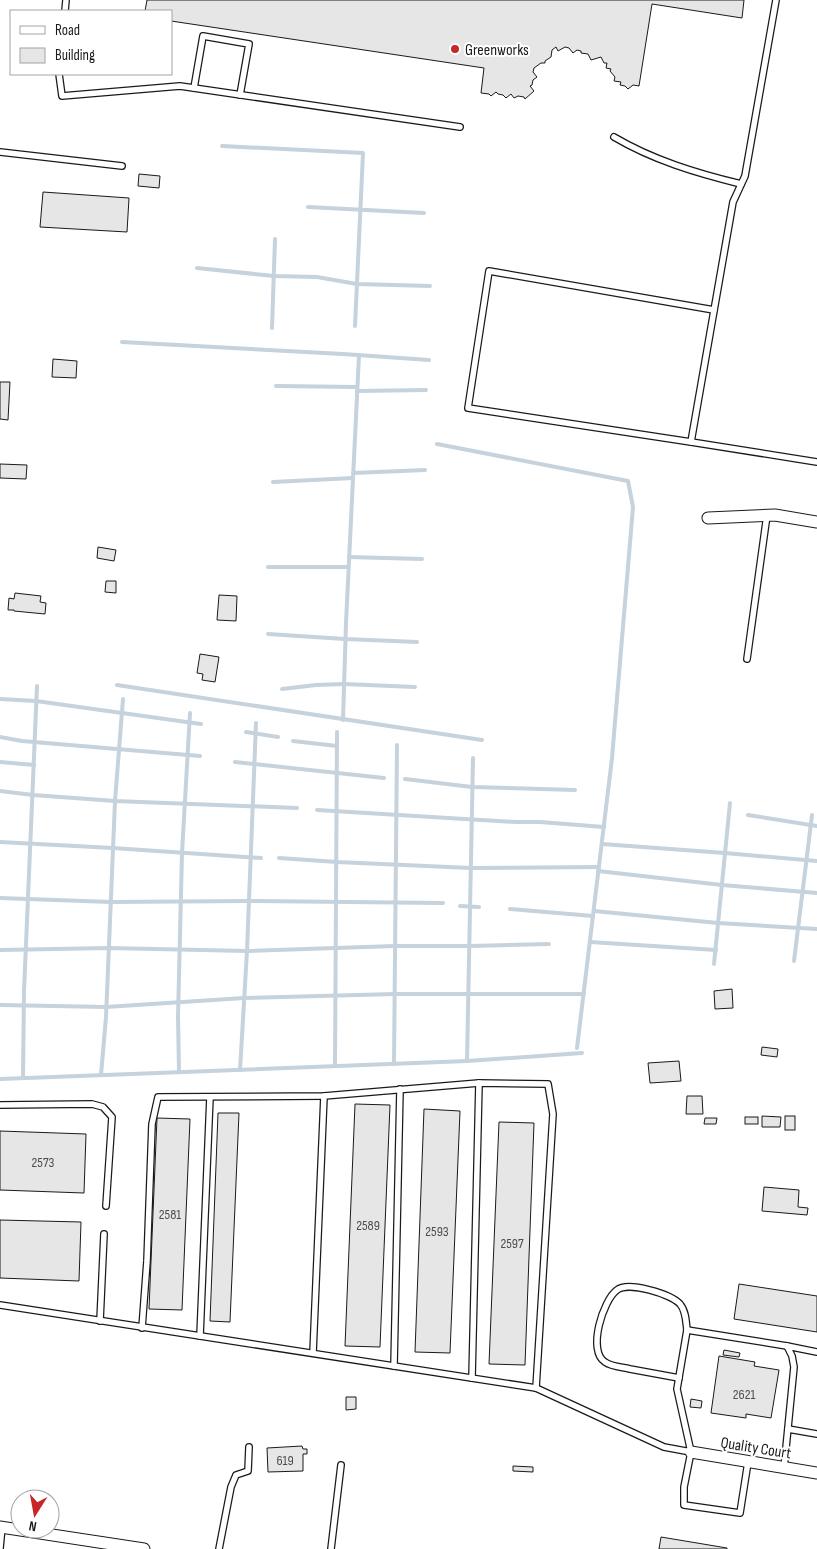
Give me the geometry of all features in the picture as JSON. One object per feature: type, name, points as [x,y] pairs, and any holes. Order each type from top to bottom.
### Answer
[{"type":"street","points":[[708,518],[775,515],[817,522]]},
{"type":"street","name":"Quality Court","points":[[691,1452],[817,1473]]},
{"type":"street","points":[[1,1527],[144,1549]]},
{"type":"lane","points":[[691,442],[733,202],[745,176],[776,0]]},
{"type":"lane","points":[[194,88],[203,36],[249,44],[240,95]]},
{"type":"lane","points":[[59,75],[62,96],[180,86],[460,127]]},
{"type":"lane","points":[[614,136],[662,161],[706,176],[741,184]]},
{"type":"lane","points":[[0,152],[122,166]]},
{"type":"lane","points":[[714,310],[490,271],[468,408],[817,462]]},
{"type":"lane","points":[[747,659],[767,515]]},
{"type":"lane","points":[[472,1378],[479,1083]]},
{"type":"lane","points":[[142,1328],[148,1261],[152,1124],[158,1097],[324,1096],[479,1083],[548,1084],[553,1114],[536,1388]]},
{"type":"lane","points":[[394,1366],[400,1089]]},
{"type":"lane","points":[[314,1353],[324,1096]]},
{"type":"lane","points":[[200,1336],[210,1097]]},
{"type":"lane","points":[[0,1105],[92,1104],[103,1107],[112,1117],[106,1206]]},
{"type":"lane","points":[[100,1321],[104,1234]]},
{"type":"lane","points":[[679,1378],[616,1366],[600,1359],[596,1336],[598,1326],[610,1297],[616,1291],[627,1286],[664,1294],[674,1298],[684,1309],[687,1330],[679,1378],[677,1389],[691,1452],[684,1487],[684,1505],[740,1513],[748,1462]]},
{"type":"lane","points":[[0,1305],[536,1388],[664,1447],[691,1452]]},
{"type":"lane","points":[[687,1330],[817,1352]]},
{"type":"lane","points":[[784,1468],[794,1367],[792,1356],[787,1346]]},
{"type":"lane","points":[[788,1429],[817,1434]]},
{"type":"lane","points":[[219,1549],[231,1487],[236,1475],[248,1470],[249,1447]]},
{"type":"lane","points":[[331,1549],[341,1465]]},
{"type":"lane","points":[[0,1548],[1,1527]]},
{"type":"building","name":"Greenworks","points":[[147,0],[744,0],[742,18],[652,4],[639,86],[633,85],[628,89],[620,85],[621,82],[614,81],[615,77],[610,71],[611,69],[606,68],[607,63],[604,63],[601,57],[591,60],[588,54],[581,53],[581,51],[577,50],[573,53],[569,48],[565,47],[558,51],[556,47],[552,50],[551,57],[545,63],[541,63],[534,68],[533,72],[537,77],[530,86],[534,91],[525,99],[518,96],[514,98],[511,94],[506,98],[496,92],[491,96],[481,93],[484,68],[172,21],[172,10],[145,10]]},
{"type":"building","points":[[139,174],[160,176],[159,188],[138,186]]},
{"type":"building","points":[[43,192],[129,198],[127,232],[40,227]]},
{"type":"building","points":[[53,359],[77,361],[76,378],[52,377]]},
{"type":"building","points":[[0,382],[10,382],[8,420],[0,419]]},
{"type":"building","points":[[0,464],[27,465],[26,479],[0,478]]},
{"type":"building","points":[[98,547],[116,550],[114,561],[97,558]]},
{"type":"building","points":[[106,581],[116,581],[116,593],[105,592]]},
{"type":"building","points":[[15,593],[41,596],[40,602],[46,603],[45,614],[8,610],[9,598],[14,599]]},
{"type":"building","points":[[219,595],[237,596],[236,621],[217,620]]},
{"type":"building","points":[[200,654],[219,657],[215,682],[202,680],[203,674],[197,673]]},
{"type":"building","points":[[732,989],[733,1008],[715,1009],[714,991]]},
{"type":"building","points":[[762,1047],[778,1049],[777,1057],[761,1055]]},
{"type":"building","points":[[679,1061],[681,1081],[650,1083],[648,1063]]},
{"type":"building","points":[[687,1096],[702,1096],[703,1114],[686,1114]]},
{"type":"building","points":[[355,1104],[390,1105],[380,1347],[345,1346]]},
{"type":"building","points":[[424,1109],[460,1111],[450,1353],[415,1352]]},
{"type":"building","points":[[218,1113],[239,1113],[230,1322],[210,1321]]},
{"type":"building","points":[[762,1116],[781,1117],[780,1127],[762,1127]]},
{"type":"building","points":[[785,1116],[795,1116],[795,1130],[785,1130]]},
{"type":"building","points":[[745,1117],[758,1117],[758,1124],[745,1124]]},
{"type":"building","points":[[157,1118],[190,1119],[182,1310],[149,1309]]},
{"type":"building","points":[[705,1118],[717,1118],[716,1124],[704,1124]]},
{"type":"building","points":[[499,1122],[534,1123],[525,1365],[489,1364]]},
{"type":"building","points":[[0,1131],[86,1134],[84,1193],[0,1190]]},
{"type":"building","points":[[764,1187],[799,1190],[798,1207],[808,1208],[807,1215],[762,1211]]},
{"type":"building","points":[[0,1220],[81,1222],[79,1281],[0,1278]]},
{"type":"building","points":[[739,1284],[817,1296],[817,1332],[734,1319]]},
{"type":"building","points":[[724,1350],[740,1353],[739,1357],[723,1355]]},
{"type":"building","points":[[719,1356],[755,1362],[754,1366],[779,1370],[771,1418],[746,1414],[746,1418],[711,1413]]},
{"type":"building","points":[[346,1397],[356,1397],[356,1409],[346,1410]]},
{"type":"building","points":[[691,1399],[702,1401],[701,1408],[690,1407]]},
{"type":"building","points":[[302,1446],[303,1449],[307,1449],[307,1454],[303,1454],[303,1471],[268,1472],[267,1448]]},
{"type":"building","points":[[513,1466],[533,1467],[533,1472],[513,1471]]},
{"type":"building","points":[[661,1537],[727,1548],[727,1549],[659,1549]]},
{"type":"waterway","points":[[222,146],[363,153],[355,326]]},
{"type":"waterway","points":[[308,207],[424,213]]},
{"type":"waterway","points":[[272,328],[275,239]]},
{"type":"waterway","points":[[197,268],[274,276],[317,277],[357,284],[430,286]]},
{"type":"waterway","points":[[122,342],[429,360]]},
{"type":"waterway","points":[[343,720],[359,355]]},
{"type":"waterway","points":[[276,386],[357,387]]},
{"type":"waterway","points":[[357,391],[426,390]]},
{"type":"waterway","points":[[437,444],[628,481],[633,507],[612,758],[577,1048]]},
{"type":"waterway","points":[[353,473],[425,470]]},
{"type":"waterway","points":[[273,482],[353,478]]},
{"type":"waterway","points":[[349,557],[422,559]]},
{"type":"waterway","points":[[268,567],[348,567]]},
{"type":"waterway","points":[[268,634],[417,642]]},
{"type":"waterway","points":[[282,689],[344,684],[415,687]]},
{"type":"waterway","points":[[117,685],[482,740]]},
{"type":"waterway","points":[[23,1078],[24,991],[37,686]]},
{"type":"waterway","points":[[0,699],[36,701],[201,724]]},
{"type":"waterway","points":[[101,1075],[106,1017],[115,801],[123,699]]},
{"type":"waterway","points":[[179,1072],[178,1016],[182,853],[190,713]]},
{"type":"waterway","points":[[240,1070],[247,951],[256,723]]},
{"type":"waterway","points":[[246,732],[278,737]]},
{"type":"waterway","points":[[335,1066],[337,732]]},
{"type":"waterway","points":[[0,737],[22,741],[200,756]]},
{"type":"waterway","points":[[293,741],[337,746]]},
{"type":"waterway","points":[[394,1064],[397,745]]},
{"type":"waterway","points":[[473,758],[467,1061],[582,1053]]},
{"type":"waterway","points":[[0,762],[34,765]]},
{"type":"waterway","points":[[235,762],[384,778]]},
{"type":"waterway","points":[[405,779],[472,787],[575,790]]},
{"type":"waterway","points":[[0,791],[115,801],[297,808]]},
{"type":"waterway","points":[[714,964],[730,803]]},
{"type":"waterway","points":[[317,810],[604,827]]},
{"type":"waterway","points":[[748,815],[817,826]]},
{"type":"waterway","points":[[794,961],[812,815]]},
{"type":"waterway","points":[[0,842],[261,858]]},
{"type":"waterway","points":[[602,844],[817,861]]},
{"type":"waterway","points":[[279,858],[471,868],[599,867]]},
{"type":"waterway","points":[[598,871],[722,885],[817,893]]},
{"type":"waterway","points":[[0,898],[111,902],[443,903]]},
{"type":"waterway","points":[[460,906],[479,907]]},
{"type":"waterway","points":[[510,909],[593,916]]},
{"type":"waterway","points":[[594,911],[718,923],[817,929]]},
{"type":"waterway","points":[[590,942],[716,950]]},
{"type":"waterway","points":[[0,950],[109,948],[247,951],[395,946],[549,944]]},
{"type":"waterway","points":[[0,1005],[106,1007],[244,998],[395,994],[584,994]]},
{"type":"waterway","points":[[0,1079],[467,1061]]},
{"type":"place","name":"Greenworks","points":[[455,49]]}]
